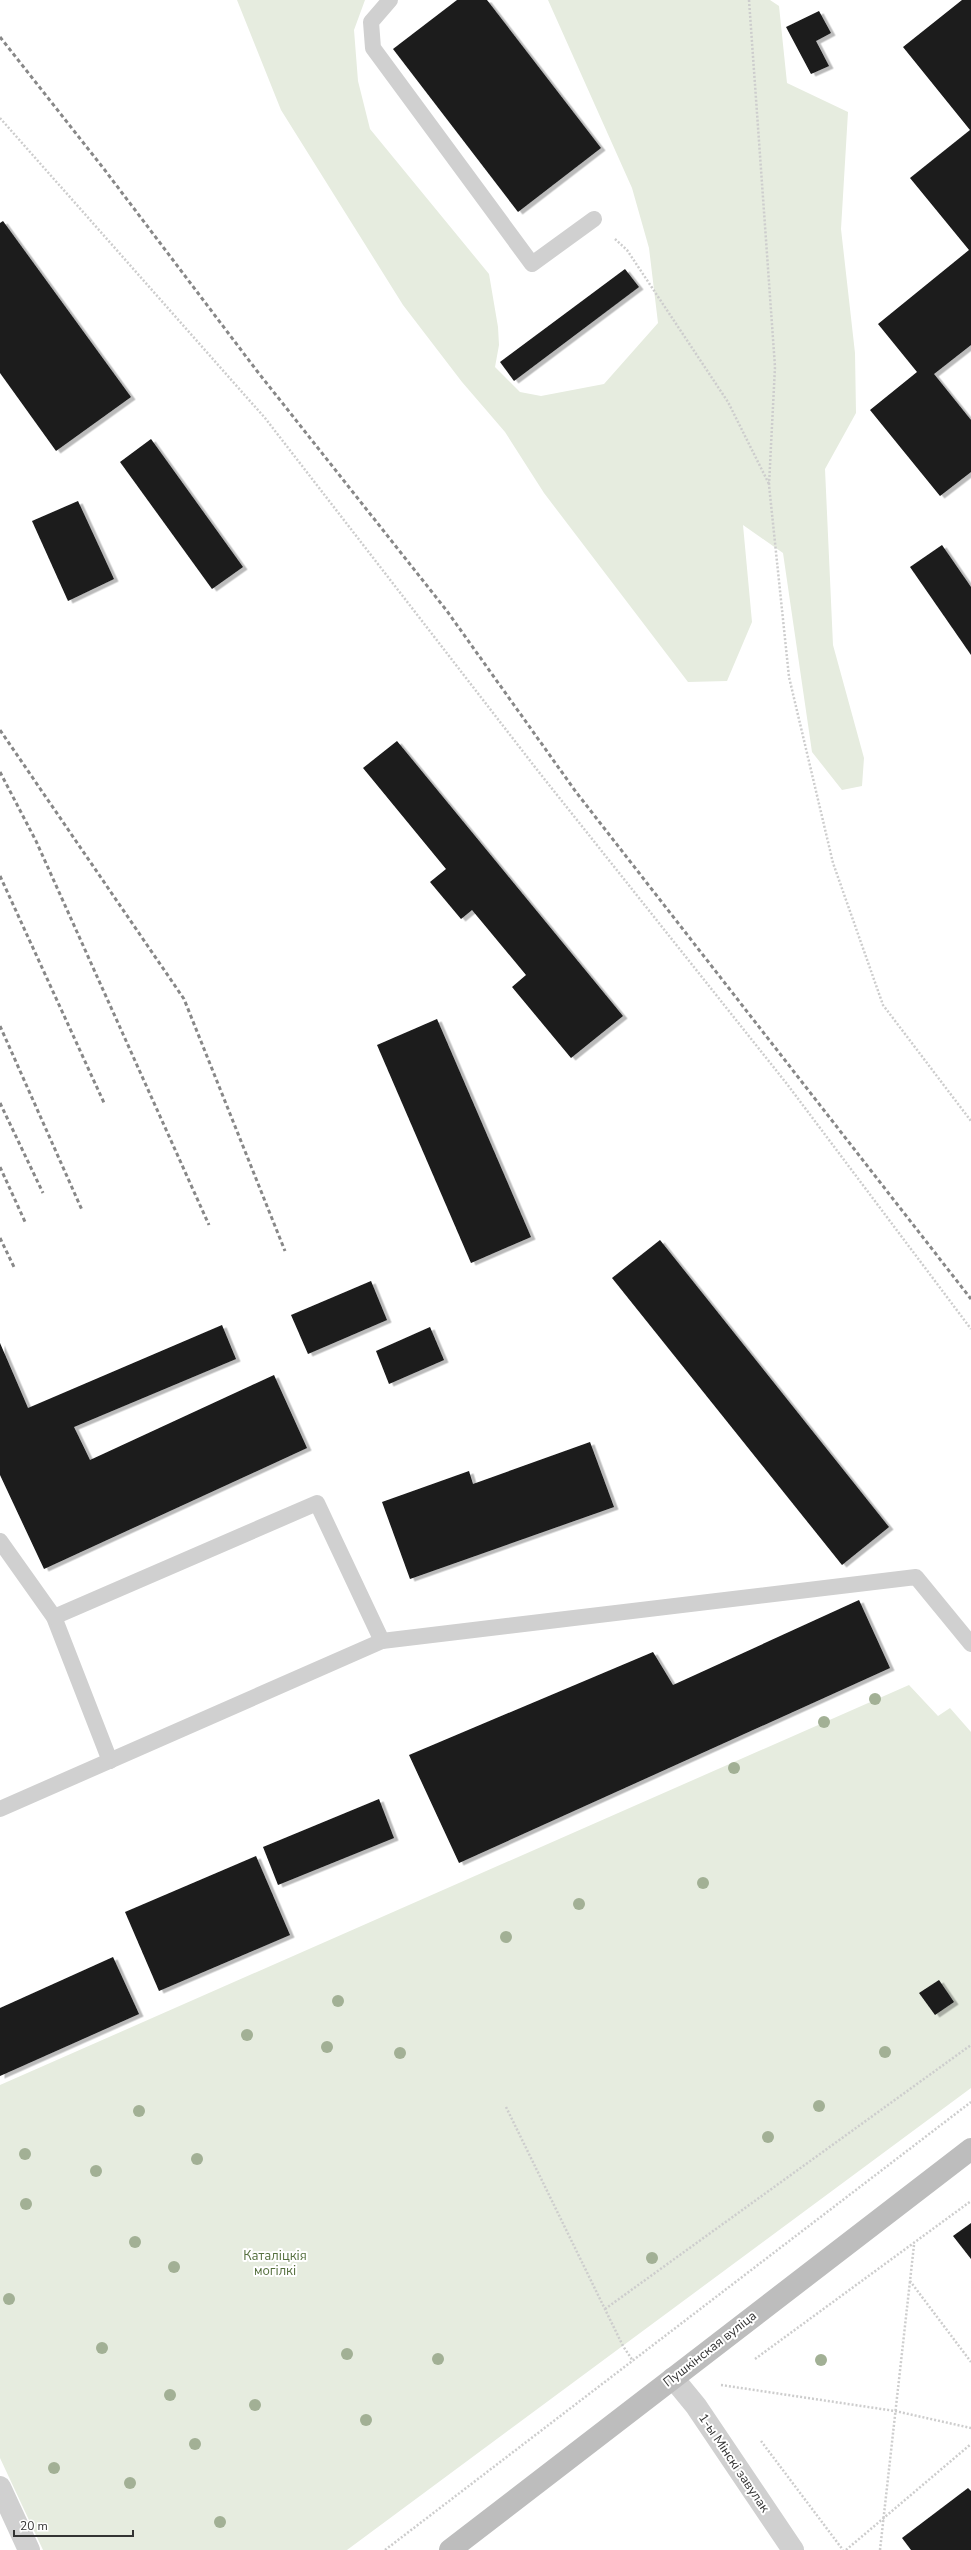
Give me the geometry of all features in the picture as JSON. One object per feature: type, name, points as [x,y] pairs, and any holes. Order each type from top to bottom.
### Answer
[{"type":"main road","name":"Пушкінская вуліца","points":[[450,2550],[971,2149]]},
{"type":"street","name":"1-ы Мінскі завулак","points":[[673,2378],[696,2406],[793,2550]]},
{"type":"street","points":[[0,2487],[29,2550]]},
{"type":"lane","points":[[390,0],[371,22],[373,48],[532,264],[594,219]]},
{"type":"lane","points":[[54,1617],[317,1503],[382,1641]]},
{"type":"lane","points":[[0,1540],[54,1617],[110,1760]]},
{"type":"lane","points":[[0,1808],[382,1641],[916,1577],[971,1644]]},
{"type":"path","points":[[749,0],[775,367],[769,485],[789,677],[833,863],[883,1005],[971,1120]]},
{"type":"path","points":[[0,118],[265,418],[538,771],[787,1084],[971,1329]]},
{"type":"path","points":[[594,219],[627,250],[728,402],[769,485]]},
{"type":"path","points":[[605,2309],[971,2045]]},
{"type":"path","points":[[385,2550],[633,2362],[971,2102]]},
{"type":"path","points":[[506,2107],[605,2309],[633,2362]]},
{"type":"path","points":[[750,2362],[971,2201]]},
{"type":"path","points":[[880,2550],[882,2520],[914,2244]]},
{"type":"path","points":[[910,2280],[971,2362]]},
{"type":"path","points":[[719,2385],[725,2380]]},
{"type":"path","points":[[719,2385],[895,2411],[971,2428]]},
{"type":"path","points":[[719,2385],[724,2391]]},
{"type":"path","points":[[757,2436],[845,2550],[971,2444]]},
{"type":"green space","points":[[237,0],[365,0],[354,30],[358,81],[370,129],[489,274],[498,327],[499,345],[495,367],[520,392],[541,396],[604,384],[658,323],[649,248],[632,188],[548,0],[770,0],[779,6],[787,83],[848,112],[841,229],[855,353],[856,413],[825,469],[833,645],[864,758],[862,786],[842,790],[812,752],[783,553],[743,525],[752,622],[727,681],[688,682],[544,493],[505,432],[462,382],[403,305],[281,110]]},
{"type":"green space","name":"Каталіцкія могілкі","points":[[909,1685],[938,1716],[950,1708],[971,1732],[971,2088],[347,2550],[43,2550],[0,2458],[0,2085]]},
{"type":"building","points":[[457,0],[487,0],[601,148],[518,212],[393,49]]},
{"type":"building","points":[[962,0],[971,0],[971,345],[934,374],[971,420],[971,472],[940,496],[870,410],[917,372],[878,324],[969,250],[910,178],[970,130],[903,47]]},
{"type":"building","points":[[819,11],[831,33],[816,41],[829,66],[811,74],[786,27]]},
{"type":"building","points":[[3,221],[131,397],[56,451],[0,373],[0,223]]},
{"type":"building","points":[[625,269],[639,287],[514,381],[500,362]]},
{"type":"building","points":[[151,439],[243,567],[212,589],[120,462]]},
{"type":"building","points":[[78,501],[114,579],[68,601],[32,521]]},
{"type":"building","points":[[942,545],[971,587],[971,655],[910,567]]},
{"type":"building","points":[[397,741],[623,1016],[571,1058],[512,987],[526,975],[472,910],[461,919],[430,882],[446,869],[363,768]]},
{"type":"building","points":[[437,1019],[531,1237],[471,1263],[377,1045]]},
{"type":"building","points":[[660,1240],[889,1527],[842,1565],[612,1278]]},
{"type":"building","points":[[371,1281],[387,1320],[308,1354],[291,1315]]},
{"type":"building","points":[[222,1325],[236,1359],[74,1427],[90,1460],[274,1375],[307,1448],[44,1569],[0,1475],[0,1343],[28,1408]]},
{"type":"building","points":[[430,1327],[444,1360],[389,1384],[376,1351]]},
{"type":"building","points":[[590,1442],[614,1507],[410,1579],[382,1502],[469,1471],[473,1484]]},
{"type":"building","points":[[859,1600],[890,1668],[459,1863],[409,1755],[653,1652],[673,1685]]},
{"type":"building","points":[[379,1799],[394,1838],[278,1885],[263,1847]]},
{"type":"building","points":[[256,1856],[290,1935],[159,1991],[125,1912]]},
{"type":"building","points":[[113,1957],[139,2014],[0,2076],[0,2008]]},
{"type":"building","points":[[939,1980],[954,2002],[935,2015],[919,1993]]},
{"type":"building","points":[[971,2223],[971,2259],[953,2236]]},
{"type":"building","points":[[968,2488],[971,2491],[971,2550],[911,2550],[902,2538]]},
{"type":"railway","points":[[0,37],[104,169],[257,371],[447,611],[576,792],[971,1299]]},
{"type":"railway","points":[[0,730],[184,999],[285,1251]]},
{"type":"railway","points":[[0,772],[36,841],[209,1225]]},
{"type":"railway","points":[[0,876],[105,1105]]},
{"type":"railway","points":[[0,1026],[82,1210]]},
{"type":"railway","points":[[0,1103],[43,1193]]},
{"type":"railway","points":[[0,1167],[26,1224]]},
{"type":"railway","points":[[0,1238],[14,1267]]}]
